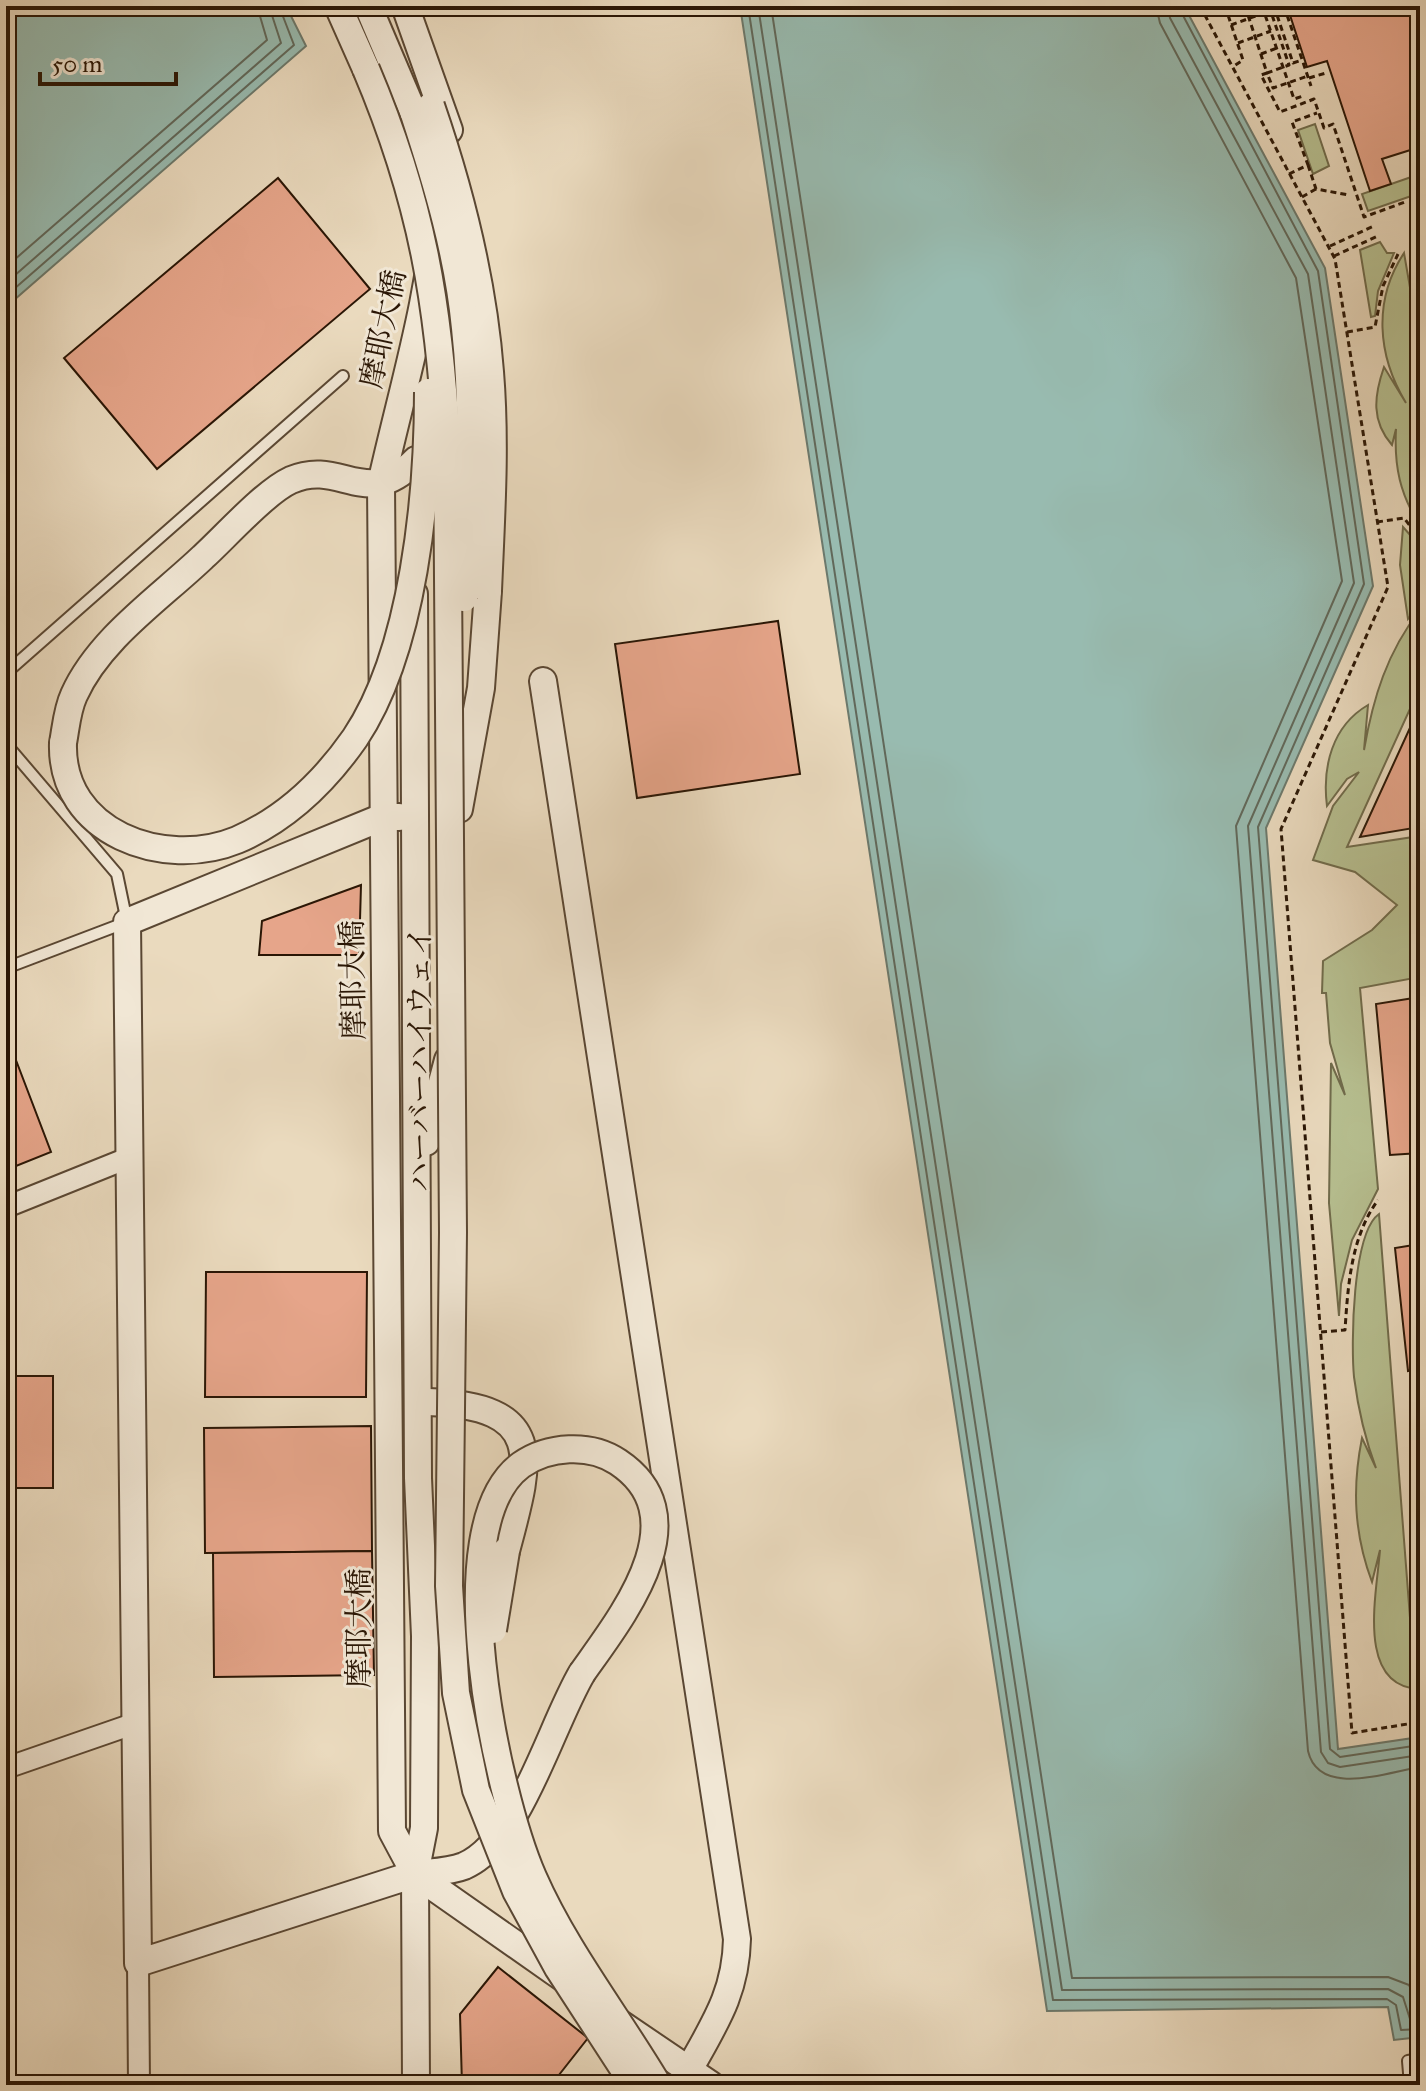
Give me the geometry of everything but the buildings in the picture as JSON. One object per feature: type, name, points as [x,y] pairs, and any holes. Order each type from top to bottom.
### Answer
[{"type":"street","name":"ハーバーハイウェイ","points":[[338,6],[401,159],[416,207],[428,259],[443,377],[447,463],[453,1216],[449,1586],[456,1693],[476,1790],[516,1891],[558,1968],[634,2085]]},
{"type":"street","name":"ハーバーハイウェイ","points":[[368,6],[414,114],[433,169],[458,277],[469,377],[470,499],[460,752],[463,1234],[459,1591],[466,1690],[485,1782],[527,1887],[569,1965],[647,2085]]},
{"type":"street","points":[[388,6],[426,93],[450,161],[480,287],[491,376],[488,591],[481,688],[460,798],[449,1054],[417,1178]]},
{"type":"street","name":"摩耶大橋","points":[[405,6],[458,158],[464,234],[412,489],[418,1478],[425,1636],[424,1828],[415,1874],[416,2085]]},
{"type":"street","points":[[366,69],[417,260],[425,314],[428,391],[427,458],[417,547],[396,639],[376,697],[357,735],[307,795],[260,828],[235,840],[203,848],[151,848],[129,842],[97,822],[73,790],[66,770],[63,743],[74,694],[96,661],[135,619],[257,507],[290,481],[327,475],[381,484],[397,479],[416,460]]},
{"type":"street","name":"摩耶大橋","points":[[415,1874],[392,1831],[381,484],[405,388],[435,233],[440,150],[435,86]]},
{"type":"street","points":[[543,681],[737,1939],[736,1973],[729,1996],[690,2068]]},
{"type":"street","points":[[139,2085],[127,922],[383,817],[415,816]]},
{"type":"street","points":[[6,1207],[128,1158]]},
{"type":"street","points":[[391,1662],[403,1587],[402,1419],[419,1401],[483,1407],[502,1416],[516,1433],[524,1470],[506,1551],[493,1633],[493,1682],[508,1776],[521,1827],[553,1902],[666,2085]]},
{"type":"street","points":[[138,1963],[415,1874],[462,1867],[493,1847],[516,1812],[557,1718],[582,1673],[638,1589],[649,1560],[654,1530],[648,1498],[632,1473],[609,1457],[569,1449],[542,1454],[519,1467],[502,1485],[489,1509],[482,1540],[479,1585],[488,1700],[511,1813],[534,1878],[658,2085]]},
{"type":"street","points":[[6,1768],[133,1724]]},
{"type":"street","points":[[415,1874],[577,1988],[630,2031],[690,2068],[711,2085]]},
{"type":"lane","points":[[6,673],[343,376]]},
{"type":"lane","points":[[6,744],[117,874],[127,922],[6,968]]},
{"type":"lane","points":[[1410,2085],[1408,2061],[1420,2059]]},
{"type":"path","points":[[1200,6],[1334,257],[1388,587],[1281,829],[1352,1733],[1420,1722]]},
{"type":"path","points":[[1226,6],[1243,60],[1233,67]]},
{"type":"path","points":[[1245,6],[1273,88],[1326,73]]},
{"type":"path","points":[[1262,6],[1294,99],[1303,96]]},
{"type":"path","points":[[1271,6],[1293,63],[1302,60]]},
{"type":"path","points":[[1271,6],[1289,65],[1261,75],[1280,112],[1314,99],[1324,128],[1333,124],[1364,217],[1405,202]]},
{"type":"path","points":[[1284,6],[1311,86]]},
{"type":"path","points":[[1231,25],[1264,13]]},
{"type":"path","points":[[1238,43],[1271,31]]},
{"type":"path","points":[[1261,54],[1277,48]]},
{"type":"path","points":[[1316,189],[1292,122],[1319,113]]},
{"type":"path","points":[[1289,174],[1308,165]]},
{"type":"path","points":[[1302,197],[1316,189],[1349,195]]},
{"type":"path","points":[[1328,246],[1374,226]]},
{"type":"path","points":[[1334,257],[1378,236]]},
{"type":"path","points":[[1347,332],[1375,327],[1386,276],[1398,254]]},
{"type":"path","points":[[1377,522],[1404,518],[1420,539]]},
{"type":"path","points":[[1321,1332],[1345,1330],[1356,1248],[1362,1228],[1378,1200]]},
{"type":"green space","points":[[1315,124],[1329,166],[1313,174],[1298,130]]},
{"type":"green space","points":[[1420,174],[1420,193],[1368,211],[1362,194]]},
{"type":"green space","points":[[1380,242],[1387,253],[1394,253],[1378,291],[1375,316],[1371,317],[1360,250]]},
{"type":"green space","points":[[1404,253],[1420,345],[1420,526],[1400,480],[1396,429],[1392,445],[1380,427],[1376,408],[1384,367],[1406,403],[1389,366],[1382,328],[1387,290]]},
{"type":"green space","points":[[1403,527],[1420,546],[1420,605],[1408,619],[1400,565]]},
{"type":"green space","points":[[1420,610],[1420,687],[1347,847],[1420,836],[1420,977],[1360,988],[1378,1189],[1352,1240],[1341,1284],[1339,1316],[1329,1203],[1331,1063],[1345,1095],[1330,1043],[1326,993],[1322,993],[1323,961],[1372,930],[1397,905],[1355,872],[1313,860],[1333,806],[1359,772],[1347,779],[1327,806],[1326,777],[1332,749],[1346,724],[1368,705],[1364,750],[1383,676],[1399,642]]},
{"type":"green space","points":[[1379,1214],[1413,1657],[1420,1657],[1420,1689],[1399,1684],[1386,1672],[1378,1655],[1374,1612],[1380,1550],[1372,1582],[1361,1546],[1356,1511],[1362,1438],[1376,1468],[1362,1423],[1354,1377],[1355,1291],[1363,1243],[1370,1225]]},
{"type":"water","points":[[6,6],[286,6],[306,46],[6,307]]},
{"type":"water","points":[[740,6],[1184,6],[1325,268],[1373,586],[1266,828],[1338,1749],[1420,1737],[1420,2037],[1394,2040],[1388,2007],[1047,2011]]}]
